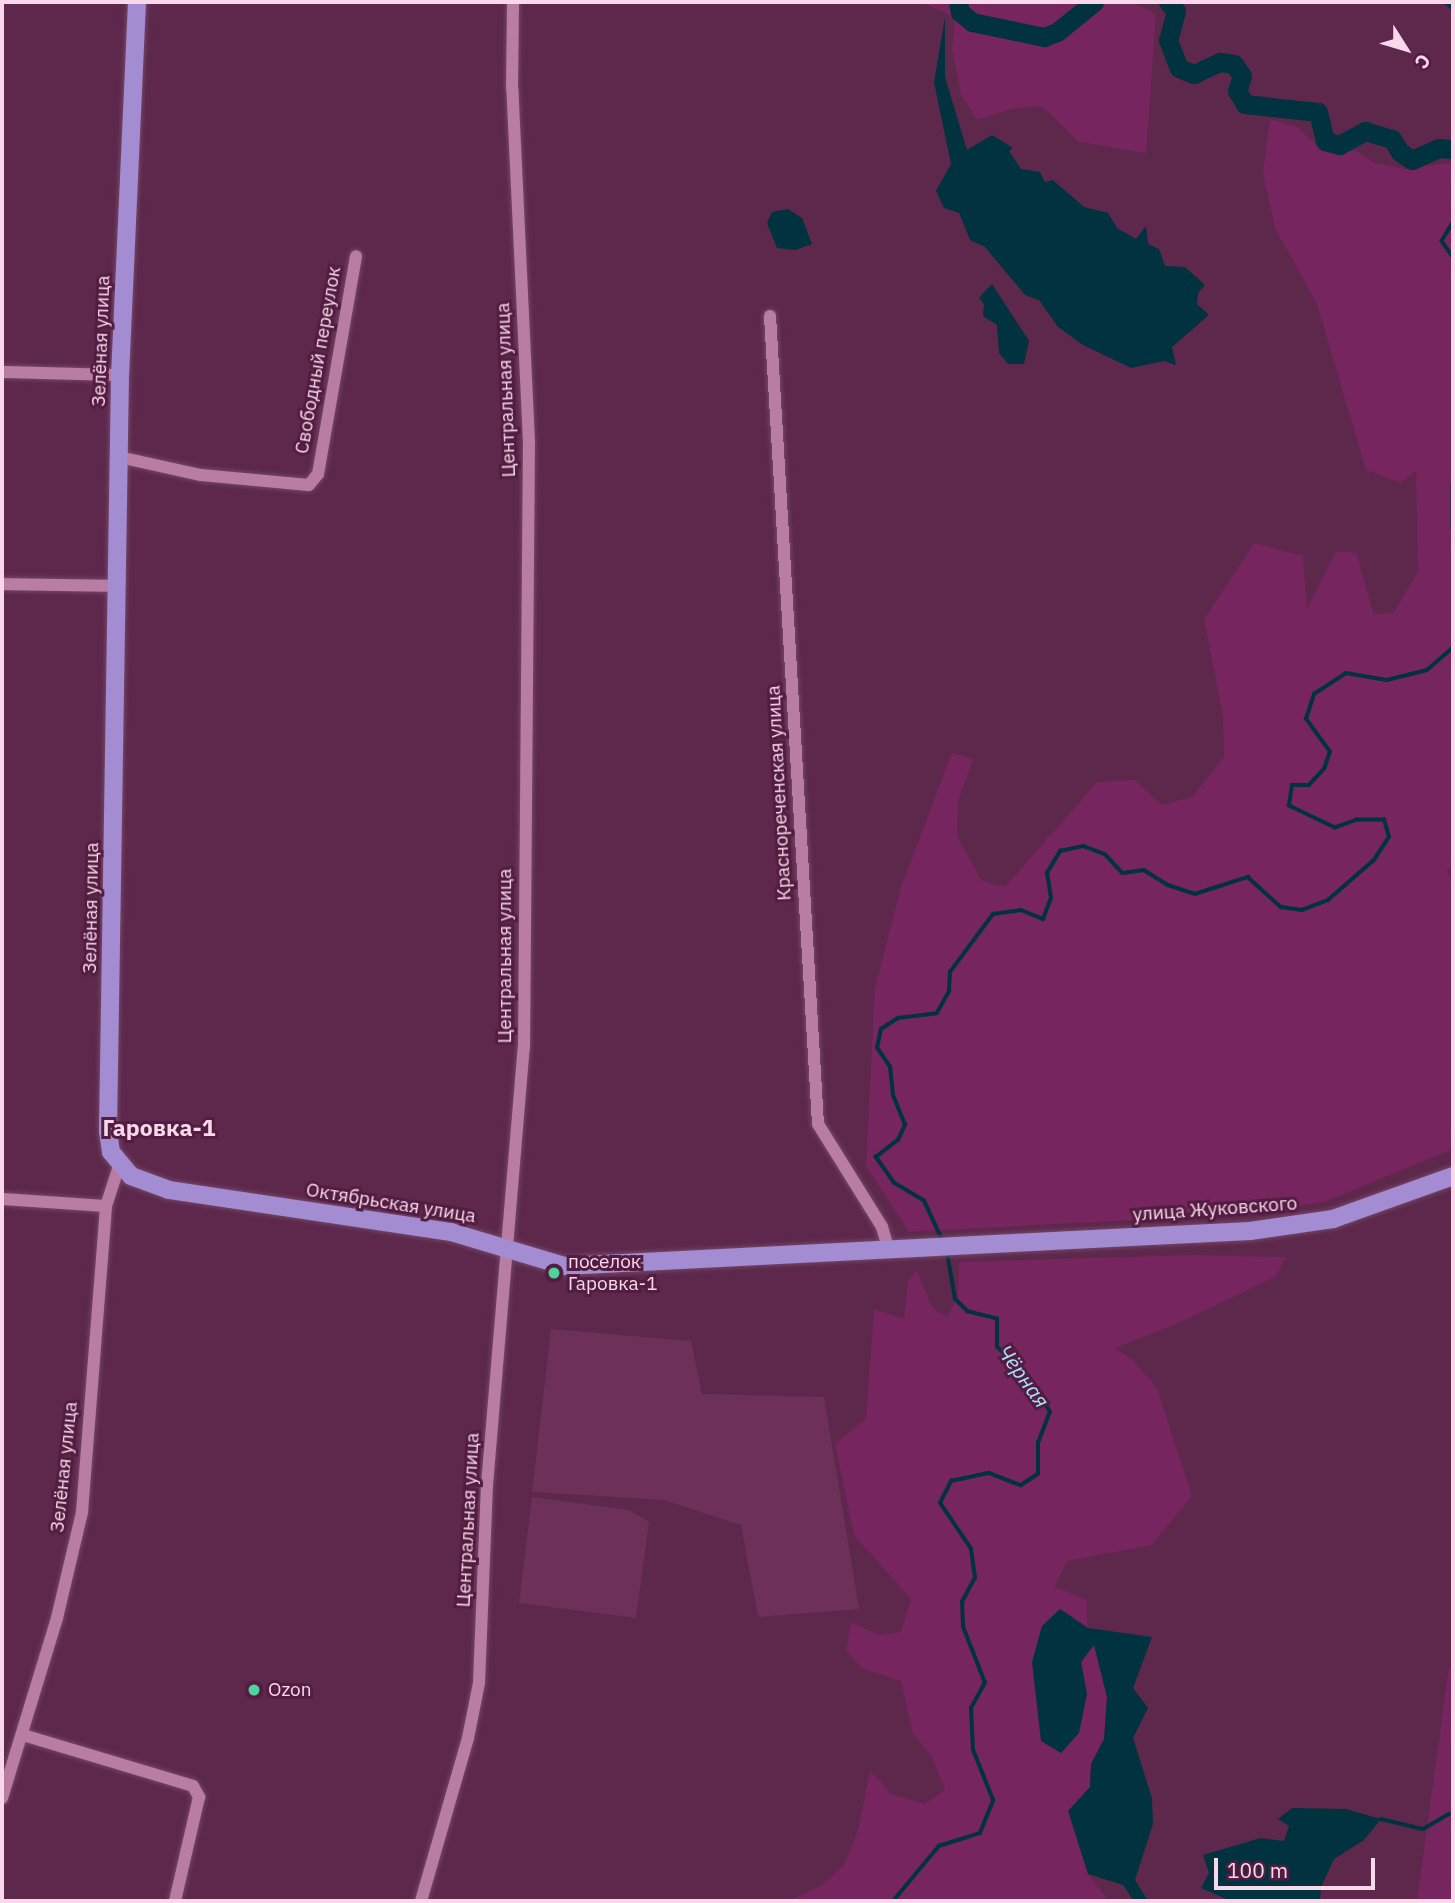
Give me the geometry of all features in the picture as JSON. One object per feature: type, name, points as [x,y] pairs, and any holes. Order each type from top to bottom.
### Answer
[{"type":"main road","name":"Зелёная улица","points":[[119,1166],[111,1152],[108,1130],[120,374],[137,2]]},
{"type":"main road","name":"Октябрьская улица","points":[[119,1166],[145,1184],[169,1190],[451,1232],[564,1266],[605,1266],[911,1247]]},
{"type":"main road","name":"улица Жуковского","points":[[911,1247],[1297,1225],[1334,1219],[1453,1176]]},
{"type":"street","name":"Центральная улица","points":[[421,1901],[468,1738],[479,1683],[487,1485],[524,1048],[529,442],[512,88],[513,2]]},
{"type":"street","name":"Свободный переулок","points":[[119,457],[201,475],[309,485],[318,474],[356,256]]},
{"type":"street","name":"Краснореченская улица","points":[[770,316],[818,1124],[882,1227],[888,1248]]},
{"type":"street","points":[[2,372],[120,374]]},
{"type":"street","points":[[2,584],[117,586]]},
{"type":"street","name":"Зелёная улица","points":[[2,1798],[23,1735],[82,1512],[106,1206],[119,1166]]},
{"type":"street","points":[[2,1199],[106,1206]]},
{"type":"street","points":[[23,1735],[193,1786],[199,1797],[175,1901]]},
{"type":"shaded area","points":[[922,2],[1132,2],[1156,14],[1146,153],[1079,142],[1042,106],[1015,108],[977,120],[961,95],[952,49],[955,18]]},
{"type":"shaded area","points":[[1270,119],[1299,128],[1324,152],[1356,151],[1375,163],[1406,169],[1453,162],[1453,866],[1447,870],[1453,885],[1453,1149],[1324,1202],[1243,1214],[909,1232],[866,1166],[875,988],[901,887],[952,753],[973,759],[958,801],[957,837],[982,881],[1005,887],[1097,782],[1135,780],[1162,805],[1192,797],[1224,757],[1223,716],[1204,619],[1254,543],[1303,556],[1307,609],[1336,551],[1356,553],[1374,615],[1394,612],[1418,571],[1416,471],[1401,483],[1366,470],[1317,304],[1275,228],[1263,173]]},
{"type":"shaded area","points":[[1193,1255],[1286,1257],[1276,1276],[1183,1321],[1115,1348],[1133,1360],[1157,1388],[1192,1496],[1152,1545],[1067,1561],[1055,1587],[1087,1600],[1087,1628],[1060,1609],[1087,1694],[1081,1662],[1094,1645],[1107,1697],[1104,1739],[1091,1764],[1088,1874],[1109,1901],[788,1901],[821,1886],[844,1865],[858,1831],[870,1771],[891,1794],[924,1804],[945,1790],[931,1755],[913,1734],[901,1681],[861,1668],[846,1650],[851,1622],[879,1635],[901,1632],[911,1599],[854,1535],[835,1444],[866,1418],[874,1309],[904,1319],[908,1280],[917,1271],[932,1307],[947,1317],[958,1297],[959,1262]]},
{"type":"shaded area","points":[[551,1329],[691,1341],[702,1394],[824,1397],[859,1609],[758,1617],[741,1525],[664,1500],[532,1492]]},
{"type":"shaded area","points":[[532,1497],[629,1510],[649,1522],[636,1618],[519,1603]]},
{"type":"shaded area","points":[[1449,1667],[1453,1667],[1453,1901],[1417,1901]]},
{"type":"water","points":[[945,17],[945,77],[967,150],[992,135],[1013,148],[1009,151],[1021,169],[1040,172],[1045,182],[1053,180],[1084,207],[1108,213],[1117,228],[1136,239],[1146,226],[1148,244],[1159,249],[1165,266],[1185,267],[1205,285],[1198,293],[1197,304],[1209,315],[1172,347],[1176,365],[1164,361],[1131,368],[1083,345],[1058,327],[1039,300],[1025,295],[985,247],[970,240],[959,213],[944,208],[936,191],[951,164],[934,82]]},
{"type":"water","points":[[788,209],[802,218],[812,244],[795,250],[777,248],[767,223],[772,212]]},
{"type":"water","points":[[992,284],[1029,341],[1024,364],[1008,364],[999,353],[997,325],[983,316],[984,304],[979,298]]},
{"type":"water","points":[[1060,1609],[1088,1628],[1152,1637],[1133,1688],[1148,1708],[1133,1738],[1152,1798],[1153,1824],[1135,1880],[1148,1901],[1134,1901],[1123,1885],[1088,1874],[1068,1811],[1090,1787],[1091,1764],[1104,1739],[1107,1697],[1094,1645],[1081,1662],[1087,1694],[1079,1733],[1061,1753],[1041,1741],[1032,1662],[1042,1626]]},
{"type":"water","points":[[1292,1808],[1346,1809],[1381,1819],[1364,1840],[1334,1859],[1321,1887],[1320,1901],[1231,1901],[1201,1888],[1209,1873],[1203,1855],[1261,1838],[1284,1841],[1289,1826],[1278,1819]]},
{"type":"waterway","points":[[958,2],[960,12],[972,22],[1044,37],[1057,32],[1094,2]]},
{"type":"waterway","points":[[1168,2],[1176,11],[1168,40],[1179,68],[1194,74],[1220,62],[1234,64],[1242,76],[1237,91],[1245,104],[1318,112],[1325,141],[1339,145],[1365,131],[1392,139],[1400,152],[1412,160],[1439,148],[1453,149]]},
{"type":"waterway","name":"Чёрная","points":[[1446,2],[1453,8]]},
{"type":"waterway","name":"Чёрная","points":[[1453,223],[1442,241],[1453,257]]},
{"type":"waterway","name":"Чёрная","points":[[1453,484],[1453,528]]},
{"type":"waterway","name":"Чёрная","points":[[943,1242],[924,1201],[894,1183],[876,1157],[898,1140],[905,1125],[893,1095],[890,1067],[877,1048],[881,1029],[898,1018],[937,1013],[949,991],[950,972],[993,914],[1021,910],[1043,919],[1051,898],[1047,873],[1060,851],[1083,846],[1105,854],[1123,873],[1144,870],[1168,885],[1195,894],[1248,877],[1281,907],[1302,910],[1328,900],[1374,860],[1389,837],[1384,820],[1357,820],[1335,828],[1289,806],[1292,785],[1309,785],[1324,769],[1330,752],[1306,719],[1314,694],[1346,673],[1387,680],[1427,670],[1453,647]]},
{"type":"waterway","name":"Чёрная","points":[[893,1901],[939,1846],[980,1833],[993,1800],[973,1750],[971,1708],[985,1683],[963,1627],[962,1602],[975,1578],[971,1549],[940,1503],[951,1481],[989,1473],[1021,1485],[1038,1474],[1038,1443],[1050,1412],[1029,1379],[997,1347],[997,1319],[968,1312],[955,1299],[947,1253]]},
{"type":"waterway","points":[[1381,1819],[1423,1829],[1449,1814]]},
{"type":"place","name":"поселок Гаровка-1","points":[[554,1273]]},
{"type":"place","name":"Ozon","points":[[254,1690]]},
{"type":"district","name":"Гаровка-1","points":[[159,1127]]}]
